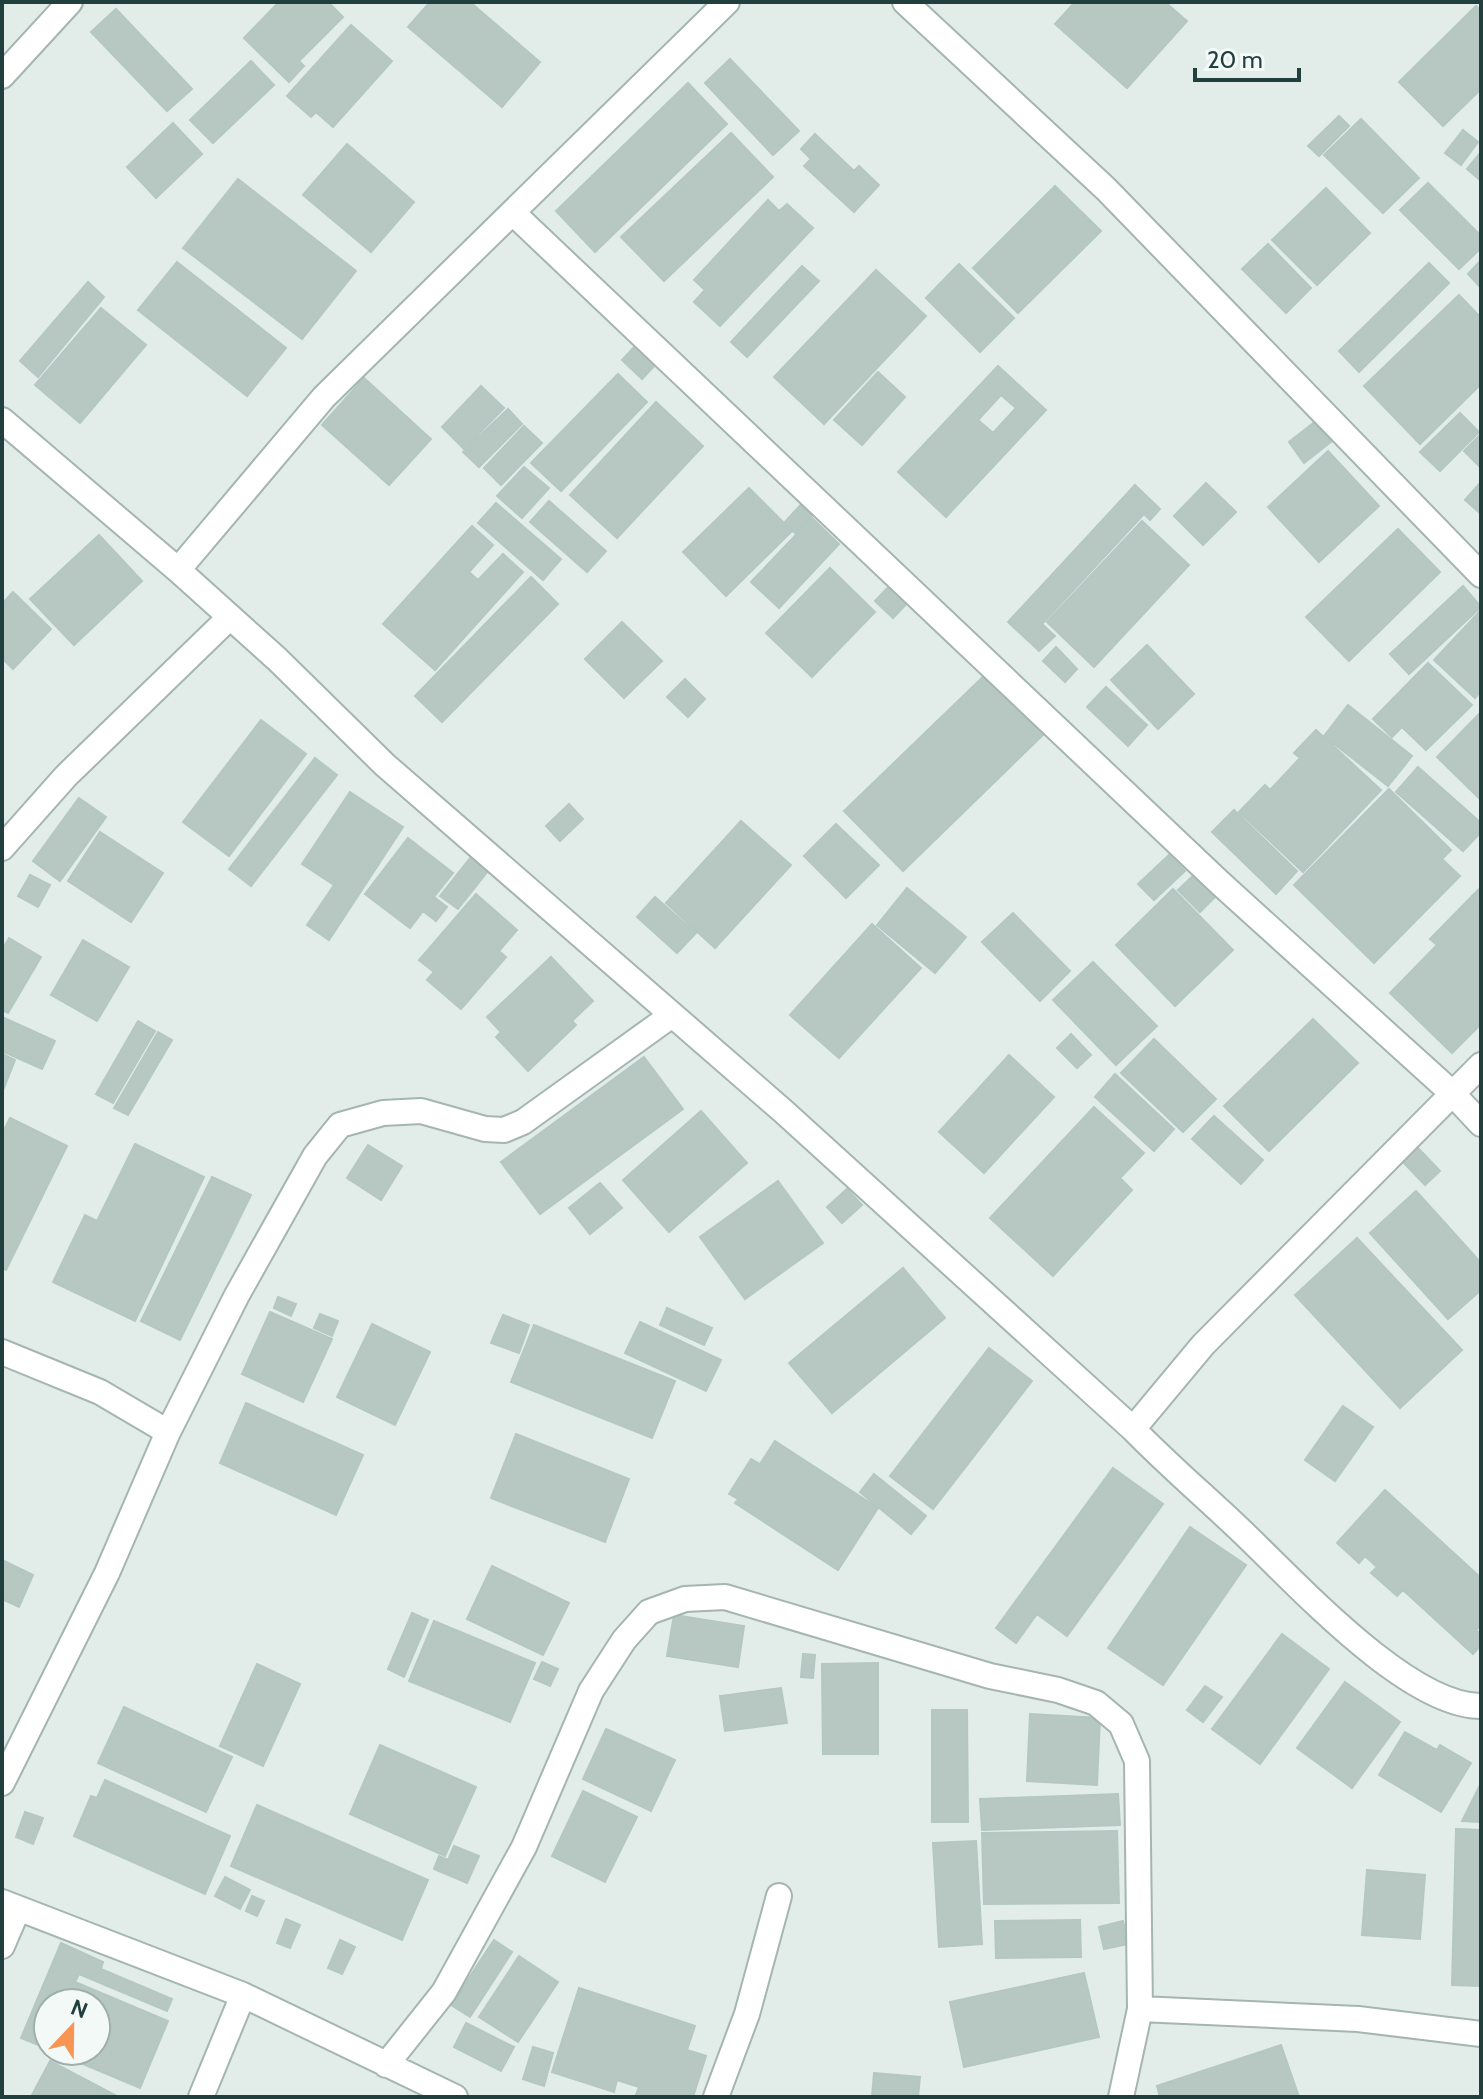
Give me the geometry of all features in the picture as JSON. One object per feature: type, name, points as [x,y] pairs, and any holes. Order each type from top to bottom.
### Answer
[{"type":"street","points":[[2,76],[70,2]]},
{"type":"street","points":[[178,570],[324,397],[426,293],[514,214],[607,117],[727,2]]},
{"type":"street","points":[[905,2],[1106,189],[1481,575]]},
{"type":"street","points":[[514,214],[1220,883],[1452,1093],[1481,1124]]},
{"type":"street","points":[[2,420],[178,570],[385,765],[672,1015],[1133,1429],[1190,1487],[1368,1647],[1410,1680],[1462,1706],[1481,1706]]},
{"type":"street","points":[[2,848],[66,776],[230,617]]},
{"type":"street","points":[[2,1783],[107,1573],[168,1432],[284,1211],[315,1156],[340,1125],[383,1113],[421,1111],[485,1129],[504,1130],[523,1122],[672,1015]]},
{"type":"street","points":[[1133,1429],[1203,1345],[1481,1065]]},
{"type":"street","points":[[2,1352],[100,1392],[168,1432]]},
{"type":"street","points":[[386,2065],[444,1992],[524,1847],[591,1691],[624,1640],[649,1612],[685,1599],[725,1597],[990,1676],[1058,1690],[1096,1703],[1121,1724],[1137,1761],[1140,2009],[1121,2097]]},
{"type":"street","points":[[716,2097],[747,2014],[779,1896]]},
{"type":"street","points":[[2,1946],[10,1906],[243,1995],[455,2097]]},
{"type":"street","points":[[201,2097],[243,1995]]},
{"type":"street","points":[[1140,2009],[1358,2019],[1481,2034]]},
{"type":"building","points":[[279,2],[328,2],[343,17],[299,61],[304,66],[289,82],[244,38]]},
{"type":"building","points":[[430,2],[470,2],[540,62],[502,107],[408,27]]},
{"type":"building","points":[[1075,2],[1165,2],[1187,21],[1127,88],[1055,24]]},
{"type":"building","points":[[1476,6],[1481,11],[1481,89],[1443,126],[1399,82]]},
{"type":"building","points":[[116,9],[192,89],[167,111],[91,32]]},
{"type":"building","points":[[351,25],[392,61],[333,127],[316,112],[311,117],[287,96]]},
{"type":"building","points":[[730,59],[799,131],[773,155],[705,83]]},
{"type":"building","points":[[251,61],[274,85],[213,143],[190,120]]},
{"type":"building","points":[[688,83],[727,124],[595,252],[556,211]]},
{"type":"building","points":[[1339,116],[1349,126],[1319,156],[1308,146]]},
{"type":"building","points":[[1361,119],[1419,178],[1383,213],[1324,155]]},
{"type":"building","points":[[173,123],[202,154],[156,198],[127,167]]},
{"type":"building","points":[[1463,130],[1478,142],[1461,165],[1445,153]]},
{"type":"building","points":[[731,133],[773,177],[664,281],[621,237]]},
{"type":"building","points":[[815,134],[854,171],[859,166],[879,185],[854,212],[804,166],[811,159],[801,149]]},
{"type":"building","points":[[347,144],[414,202],[371,252],[303,195]]},
{"type":"building","points":[[1481,152],[1481,181],[1467,169]]},
{"type":"building","points":[[238,179],[356,271],[302,339],[183,248]]},
{"type":"building","points":[[1428,183],[1481,236],[1481,248],[1459,269],[1400,210]]},
{"type":"building","points":[[1055,186],[1101,231],[1018,313],[973,268]]},
{"type":"building","points":[[1326,188],[1370,233],[1317,285],[1272,240]]},
{"type":"building","points":[[768,200],[779,211],[787,204],[813,228],[720,326],[694,302],[705,290],[694,280]]},
{"type":"building","points":[[1268,244],[1311,288],[1286,313],[1242,269]]},
{"type":"building","points":[[1481,260],[1481,288],[1468,274]]},
{"type":"building","points":[[177,262],[286,348],[247,396],[138,310]]},
{"type":"building","points":[[1429,263],[1449,283],[1359,372],[1339,351]]},
{"type":"building","points":[[959,264],[1014,318],[980,352],[926,298]]},
{"type":"building","points":[[802,266],[819,281],[747,357],[731,342]]},
{"type":"building","points":[[876,270],[926,316],[824,424],[774,377]]},
{"type":"building","points":[[88,282],[104,297],[38,377],[20,361]]},
{"type":"building","points":[[1459,295],[1481,318],[1481,384],[1420,444],[1364,386]]},
{"type":"building","points":[[101,308],[146,345],[80,423],[35,385]]},
{"type":"building","points":[[638,343],[658,362],[642,379],[622,360]]},
{"type":"building","points":[[998,366],[1046,410],[946,517],[898,472]],"holes":[[[1001,395],[1016,408],[993,433],[978,420]]]},
{"type":"building","points":[[878,372],[905,397],[862,445],[834,420]]},
{"type":"building","points":[[618,374],[647,402],[561,491],[531,463]]},
{"type":"building","points":[[364,378],[431,439],[389,485],[322,425]]},
{"type":"building","points":[[481,386],[504,408],[464,449],[442,427]]},
{"type":"building","points":[[656,402],[703,446],[617,538],[570,495]]},
{"type":"building","points":[[508,409],[522,424],[479,467],[463,452]]},
{"type":"building","points":[[1460,413],[1479,432],[1440,471],[1420,452]]},
{"type":"building","points":[[1316,421],[1332,441],[1304,463],[1289,442]]},
{"type":"building","points":[[524,426],[542,443],[501,485],[484,468]]},
{"type":"building","points":[[1481,434],[1481,468],[1464,451]]},
{"type":"building","points":[[1328,451],[1379,506],[1319,562],[1268,507]]},
{"type":"building","points":[[524,467],[549,488],[522,518],[497,496]]},
{"type":"building","points":[[1481,482],[1481,514],[1465,500]]},
{"type":"building","points":[[1206,483],[1236,512],[1203,545],[1174,516]]},
{"type":"building","points":[[1135,485],[1160,509],[1150,520],[1144,514],[1042,624],[1055,636],[1039,651],[1008,622]]},
{"type":"building","points":[[749,488],[792,531],[726,596],[683,552]]},
{"type":"building","points":[[807,498],[819,508],[795,533],[784,523]]},
{"type":"building","points":[[549,501],[606,551],[587,572],[530,522]]},
{"type":"building","points":[[496,503],[561,559],[543,580],[478,523]]},
{"type":"building","points":[[812,518],[839,544],[779,608],[751,582]]},
{"type":"building","points":[[1142,521],[1189,565],[1094,667],[1047,622]]},
{"type":"building","points":[[472,526],[493,545],[469,572],[478,580],[503,554],[523,572],[435,670],[383,624]]},
{"type":"building","points":[[1398,529],[1440,572],[1349,661],[1306,617]]},
{"type":"building","points":[[99,535],[142,581],[74,645],[30,599]]},
{"type":"building","points":[[830,568],[875,612],[812,677],[766,633]]},
{"type":"building","points":[[531,577],[558,604],[442,722],[415,696]]},
{"type":"building","points":[[896,579],[914,596],[893,618],[875,601]]},
{"type":"building","points":[[1463,586],[1481,607],[1409,674],[1390,654]]},
{"type":"building","points":[[13,592],[51,629],[13,669],[2,658],[2,604]]},
{"type":"building","points":[[1481,610],[1481,691],[1475,698],[1434,660]]},
{"type":"building","points":[[622,622],[662,661],[624,698],[585,659]]},
{"type":"building","points":[[1147,645],[1194,694],[1158,729],[1111,680]]},
{"type":"building","points":[[1056,647],[1077,669],[1065,682],[1043,661]]},
{"type":"building","points":[[1428,663],[1472,705],[1426,750],[1402,727],[1392,737],[1373,719]]},
{"type":"building","points":[[987,673],[1045,733],[903,871],[844,811]]},
{"type":"building","points":[[685,679],[705,699],[688,717],[667,697]]},
{"type":"building","points":[[1106,687],[1147,725],[1128,746],[1087,707]]},
{"type":"building","points":[[1348,705],[1412,756],[1388,786],[1324,736]]},
{"type":"building","points":[[1481,712],[1481,800],[1437,757]]},
{"type":"building","points":[[261,720],[306,754],[229,856],[183,822]]},
{"type":"building","points":[[1316,730],[1381,790],[1303,872],[1239,812],[1265,785],[1270,790],[1300,758],[1294,753]]},
{"type":"building","points":[[315,758],[337,775],[251,886],[229,869]]},
{"type":"building","points":[[1418,767],[1481,823],[1481,832],[1463,851],[1396,792]]},
{"type":"building","points":[[1389,789],[1451,850],[1442,859],[1460,876],[1374,963],[1294,885]]},
{"type":"building","points":[[350,792],[403,827],[329,940],[307,925],[334,885],[302,864]]},
{"type":"building","points":[[79,798],[106,817],[60,881],[33,861]]},
{"type":"building","points":[[569,804],[583,819],[560,841],[546,826]]},
{"type":"building","points":[[1234,810],[1297,871],[1276,894],[1212,832]]},
{"type":"building","points":[[741,821],[791,865],[715,948],[666,903]]},
{"type":"building","points":[[836,824],[879,865],[846,898],[804,856]]},
{"type":"building","points":[[100,832],[163,873],[131,922],[68,881]]},
{"type":"building","points":[[408,838],[453,873],[434,897],[447,907],[436,921],[423,911],[410,928],[365,894]]},
{"type":"building","points":[[475,852],[492,866],[458,909],[440,896]]},
{"type":"building","points":[[1169,855],[1185,871],[1154,900],[1138,884]]},
{"type":"building","points":[[1196,873],[1217,895],[1200,912],[1178,890]]},
{"type":"building","points":[[30,875],[50,885],[38,907],[18,896]]},
{"type":"building","points":[[1481,887],[1481,1024],[1452,1053],[1390,993],[1437,945],[1430,939]]},
{"type":"building","points":[[907,888],[966,937],[935,973],[877,925]]},
{"type":"building","points":[[1173,889],[1233,950],[1175,1006],[1116,945]]},
{"type":"building","points":[[476,894],[517,930],[499,951],[506,957],[461,1009],[427,980],[434,972],[419,960]]},
{"type":"building","points":[[655,897],[696,933],[677,953],[637,917]]},
{"type":"building","points":[[1013,913],[1070,971],[1040,1001],[982,942]]},
{"type":"building","points":[[872,924],[921,968],[839,1058],[790,1015]]},
{"type":"building","points":[[9,938],[41,957],[8,1013],[2,1010],[2,950]]},
{"type":"building","points":[[83,940],[129,967],[97,1021],[51,995]]},
{"type":"building","points":[[551,957],[593,1001],[572,1021],[576,1025],[528,1071],[496,1037],[501,1032],[487,1017]]},
{"type":"building","points":[[1093,962],[1157,1026],[1116,1065],[1053,1000]]},
{"type":"building","points":[[2,1017],[55,1041],[42,1069],[2,1051]]},
{"type":"building","points":[[1313,1019],[1358,1063],[1269,1151],[1224,1106]]},
{"type":"building","points":[[138,1021],[155,1031],[113,1103],[96,1094]]},
{"type":"building","points":[[158,1032],[172,1040],[128,1115],[114,1108]]},
{"type":"building","points":[[1071,1034],[1091,1055],[1077,1068],[1057,1048]]},
{"type":"building","points":[[1154,1039],[1216,1099],[1183,1132],[1121,1073]]},
{"type":"building","points":[[2,1054],[15,1060],[2,1093]]},
{"type":"building","points":[[1009,1055],[1054,1097],[984,1173],[939,1132]]},
{"type":"building","points":[[644,1057],[683,1109],[540,1214],[501,1162]]},
{"type":"building","points":[[1115,1074],[1174,1129],[1154,1151],[1095,1097]]},
{"type":"building","points":[[1094,1107],[1144,1153],[1120,1178],[1132,1190],[1053,1276],[990,1218]]},
{"type":"building","points":[[701,1111],[747,1163],[669,1232],[623,1180]]},
{"type":"building","points":[[1214,1116],[1263,1160],[1241,1184],[1192,1139]]},
{"type":"building","points":[[10,1118],[67,1146],[6,1270],[2,1268],[2,1134]]},
{"type":"building","points":[[135,1144],[204,1177],[135,1321],[53,1282],[85,1215],[97,1221]]},
{"type":"building","points":[[368,1145],[402,1166],[381,1200],[347,1178]]},
{"type":"building","points":[[1417,1147],[1440,1171],[1425,1185],[1402,1161]]},
{"type":"building","points":[[212,1177],[251,1195],[180,1340],[141,1321]]},
{"type":"building","points":[[778,1181],[823,1243],[745,1299],[700,1237]]},
{"type":"building","points":[[600,1183],[622,1208],[590,1234],[569,1208]]},
{"type":"building","points":[[847,1189],[862,1205],[842,1223],[827,1207]]},
{"type":"building","points":[[1416,1191],[1481,1263],[1481,1290],[1448,1319],[1370,1233]]},
{"type":"building","points":[[1357,1238],[1462,1350],[1400,1408],[1295,1295]]},
{"type":"building","points":[[903,1268],[945,1318],[832,1413],[789,1363]]},
{"type":"building","points":[[278,1297],[296,1304],[291,1316],[274,1308]]},
{"type":"building","points":[[667,1308],[712,1328],[704,1345],[660,1325]]},
{"type":"building","points":[[270,1312],[332,1339],[303,1402],[242,1374]]},
{"type":"building","points":[[320,1314],[338,1321],[332,1336],[314,1328]]},
{"type":"building","points":[[503,1315],[529,1325],[519,1353],[491,1343]]},
{"type":"building","points":[[640,1322],[721,1360],[706,1391],[625,1353]]},
{"type":"building","points":[[372,1324],[430,1352],[395,1425],[337,1397]]},
{"type":"building","points":[[534,1325],[675,1381],[652,1438],[511,1382]]},
{"type":"building","points":[[989,1348],[1032,1381],[933,1509],[890,1476]]},
{"type":"building","points":[[246,1403],[363,1455],[336,1515],[220,1463]]},
{"type":"building","points":[[1343,1406],[1373,1427],[1335,1481],[1305,1460]]},
{"type":"building","points":[[516,1434],[629,1479],[605,1542],[491,1498]]},
{"type":"building","points":[[775,1441],[878,1508],[838,1570],[735,1503],[738,1499],[729,1494],[751,1459],[760,1464]]},
{"type":"building","points":[[1113,1468],[1163,1504],[1067,1636],[1037,1614],[1016,1643],[996,1628]]},
{"type":"building","points":[[874,1474],[926,1516],[911,1534],[860,1492]]},
{"type":"building","points":[[1385,1490],[1481,1578],[1481,1625],[1476,1630],[1481,1635],[1481,1645],[1473,1654],[1403,1590],[1397,1596],[1371,1573],[1377,1567],[1365,1556],[1359,1563],[1337,1543]]},
{"type":"building","points":[[1190,1527],[1246,1565],[1163,1685],[1108,1648]]},
{"type":"building","points":[[2,1560],[33,1575],[19,1607],[2,1599]]},
{"type":"building","points":[[492,1566],[569,1603],[543,1655],[467,1619]]},
{"type":"building","points":[[412,1613],[428,1620],[404,1677],[388,1669]]},
{"type":"building","points":[[674,1615],[744,1626],[738,1667],[667,1656]]},
{"type":"building","points":[[434,1621],[535,1663],[510,1722],[409,1681]]},
{"type":"building","points":[[1282,1634],[1329,1669],[1260,1764],[1212,1729]]},
{"type":"building","points":[[803,1654],[815,1655],[813,1678],[801,1677]]},
{"type":"building","points":[[542,1662],[558,1669],[550,1686],[534,1679]]},
{"type":"building","points":[[878,1663],[878,1754],[823,1754],[822,1664]]},
{"type":"building","points":[[257,1664],[300,1684],[263,1766],[220,1746]]},
{"type":"building","points":[[1345,1682],[1400,1722],[1352,1788],[1297,1748]]},
{"type":"building","points":[[1205,1686],[1222,1697],[1203,1722],[1187,1710]]},
{"type":"building","points":[[781,1688],[787,1723],[725,1731],[720,1696]]},
{"type":"building","points":[[124,1707],[232,1757],[206,1812],[98,1763]]},
{"type":"building","points":[[932,1710],[967,1710],[968,1822],[932,1822]]},
{"type":"building","points":[[1030,1714],[1100,1718],[1097,1785],[1027,1781]]},
{"type":"building","points":[[606,1729],[675,1760],[651,1811],[583,1779]]},
{"type":"building","points":[[1405,1732],[1437,1750],[1440,1745],[1471,1763],[1441,1812],[1379,1775]]},
{"type":"building","points":[[380,1745],[476,1787],[445,1856],[350,1814]]},
{"type":"building","points":[[105,1780],[230,1836],[205,1894],[74,1836],[91,1796],[97,1798]]},
{"type":"building","points":[[1481,1783],[1481,1822],[1462,1821]]},
{"type":"building","points":[[583,1791],[637,1817],[605,1882],[552,1856]]},
{"type":"building","points":[[1118,1794],[1120,1825],[982,1830],[980,1799]]},
{"type":"building","points":[[257,1805],[428,1880],[402,1940],[231,1866]]},
{"type":"building","points":[[25,1812],[43,1818],[33,1844],[16,1837]]},
{"type":"building","points":[[1456,1829],[1481,1830],[1481,1986],[1452,1985]]},
{"type":"building","points":[[1117,1831],[1119,1903],[984,1904],[982,1833]]},
{"type":"building","points":[[976,1841],[982,1944],[939,1947],[933,1843]]},
{"type":"building","points":[[454,1846],[479,1856],[467,1883],[434,1869],[439,1856],[448,1860]]},
{"type":"building","points":[[1367,1870],[1425,1875],[1420,1939],[1362,1935]]},
{"type":"building","points":[[225,1877],[250,1890],[240,1909],[215,1896]]},
{"type":"building","points":[[252,1896],[264,1901],[257,1916],[246,1911]]},
{"type":"building","points":[[286,1919],[300,1925],[290,1948],[277,1943]]},
{"type":"building","points":[[1080,1920],[1081,1957],[996,1958],[995,1921]]},
{"type":"building","points":[[1123,1921],[1128,1944],[1104,1949],[1099,1927]]},
{"type":"building","points":[[340,1940],[355,1947],[342,1974],[328,1968]]},
{"type":"building","points":[[494,1940],[512,1952],[470,2017],[451,2005]]},
{"type":"building","points":[[61,1943],[103,1962],[101,1969],[172,1999],[167,2011],[79,1974],[75,1982],[87,1987],[42,1987]]},
{"type":"building","points":[[519,1956],[558,1982],[518,2042],[479,2017]]},
{"type":"building","points":[[1084,1973],[1099,2037],[964,2067],[950,2002]]},
{"type":"building","points":[[579,1988],[695,2026],[687,2050],[706,2056],[693,2097],[635,2097],[639,2087],[617,2080],[614,2092],[552,2072]]},
{"type":"building","points":[[112,1998],[168,2021],[140,2088],[90,2067],[112,2067]]},
{"type":"building","points":[[32,2012],[32,2042],[21,2038]]},
{"type":"building","points":[[466,2023],[514,2047],[501,2071],[454,2047]]},
{"type":"building","points":[[1281,2045],[1299,2097],[1160,2097],[1157,2086]]},
{"type":"building","points":[[533,2047],[553,2053],[544,2086],[523,2079]]},
{"type":"building","points":[[47,2067],[61,2067],[117,2096],[117,2097],[31,2097]]},
{"type":"building","points":[[874,2073],[920,2077],[918,2097],[872,2097]]}]
